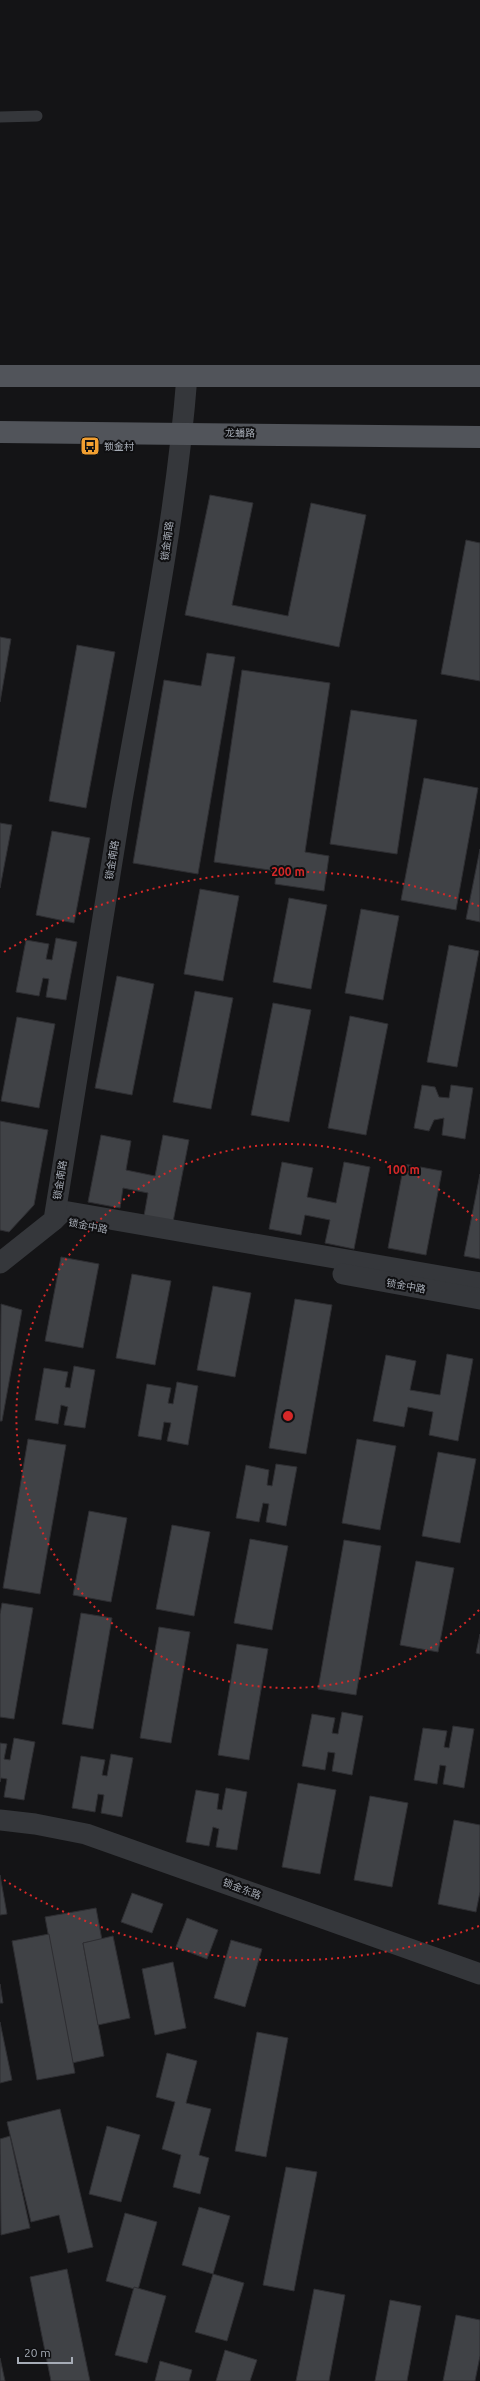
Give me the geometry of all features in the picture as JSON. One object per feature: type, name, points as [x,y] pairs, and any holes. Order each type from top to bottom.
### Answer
[{"type":"main road","points":[[0,376],[480,376]]},
{"type":"main road","name":"龙蟠路","points":[[0,432],[480,436]]},
{"type":"street","name":"锁金南路","points":[[54,1220],[122,799],[150,657],[183,433],[187,376]]},
{"type":"street","name":"锁金中路","points":[[54,1220],[63,1211],[480,1283]]},
{"type":"street","points":[[0,1263],[54,1220]]},
{"type":"street","name":"锁金中路","points":[[54,1220],[480,1299]]},
{"type":"street","name":"锁金东路","points":[[0,1820],[35,1824],[86,1834],[480,1974]]},
{"type":"lane","points":[[0,117],[37,116]]},
{"type":"building","points":[[210,495],[253,503],[232,605],[288,616],[311,503],[366,515],[339,647],[185,615]]},
{"type":"building","points":[[466,540],[480,543],[480,681],[441,674]]},
{"type":"building","points":[[0,637],[11,639],[0,702]]},
{"type":"building","points":[[77,645],[115,652],[86,808],[49,801]]},
{"type":"building","points":[[207,653],[235,657],[198,874],[133,863],[164,680],[201,686]]},
{"type":"building","points":[[242,670],[330,683],[305,852],[329,856],[324,891],[275,884],[276,871],[214,862]]},
{"type":"building","points":[[351,710],[417,720],[397,854],[330,844]]},
{"type":"building","points":[[424,778],[478,788],[456,910],[401,900]]},
{"type":"building","points":[[0,823],[12,825],[0,888]]},
{"type":"building","points":[[52,831],[90,838],[74,923],[36,915]]},
{"type":"building","points":[[480,849],[480,922],[466,919]]},
{"type":"building","points":[[200,889],[239,896],[223,981],[184,974]]},
{"type":"building","points":[[289,898],[327,905],[311,989],[273,982]]},
{"type":"building","points":[[361,909],[399,916],[383,1000],[345,993]]},
{"type":"building","points":[[56,938],[77,942],[66,1000],[46,997],[49,979],[43,978],[39,996],[16,992],[26,940],[49,944],[46,959],[52,960]]},
{"type":"building","points":[[449,945],[479,951],[457,1067],[427,1062]]},
{"type":"building","points":[[117,976],[154,984],[132,1095],[95,1088]]},
{"type":"building","points":[[195,991],[233,998],[211,1109],[173,1102]]},
{"type":"building","points":[[273,1003],[311,1010],[289,1122],[251,1115]]},
{"type":"building","points":[[350,1016],[388,1024],[366,1135],[328,1128]]},
{"type":"building","points":[[17,1017],[55,1024],[39,1108],[1,1101]]},
{"type":"building","points":[[422,1085],[435,1087],[439,1097],[449,1098],[451,1085],[473,1088],[465,1139],[442,1135],[444,1118],[434,1120],[429,1131],[414,1128]]},
{"type":"building","points":[[0,1121],[48,1130],[34,1205],[9,1232],[0,1230]]},
{"type":"building","points":[[101,1135],[131,1141],[126,1170],[155,1176],[163,1135],[189,1140],[173,1222],[144,1216],[148,1193],[123,1188],[120,1208],[88,1202]]},
{"type":"building","points":[[282,1162],[313,1168],[307,1197],[336,1203],[344,1162],[370,1167],[354,1249],[325,1243],[330,1220],[305,1215],[301,1235],[269,1229]]},
{"type":"building","points":[[404,1164],[442,1171],[426,1255],[388,1248]]},
{"type":"building","points":[[480,1174],[480,1259],[464,1256]]},
{"type":"building","points":[[61,1257],[99,1264],[83,1348],[45,1341]]},
{"type":"building","points":[[132,1274],[171,1281],[155,1365],[116,1358]]},
{"type":"building","points":[[213,1286],[251,1293],[235,1377],[197,1370]]},
{"type":"building","points":[[295,1299],[332,1305],[306,1454],[269,1448]]},
{"type":"building","points":[[1,1304],[22,1310],[2,1421],[0,1421]]},
{"type":"building","points":[[447,1354],[473,1359],[458,1441],[429,1435],[433,1412],[408,1407],[404,1427],[373,1421],[386,1355],[416,1361],[410,1390],[440,1395]]},
{"type":"building","points":[[74,1366],[95,1370],[85,1428],[64,1425],[68,1407],[61,1405],[58,1424],[35,1420],[44,1368],[68,1372],[65,1387],[70,1388]]},
{"type":"building","points":[[177,1382],[198,1386],[188,1445],[167,1441],[171,1423],[164,1422],[161,1440],[138,1436],[147,1384],[171,1388],[168,1403],[173,1404]]},
{"type":"building","points":[[28,1439],[66,1445],[40,1594],[3,1588]]},
{"type":"building","points":[[357,1439],[396,1446],[380,1530],[342,1523]]},
{"type":"building","points":[[438,1452],[476,1459],[460,1543],[422,1536]]},
{"type":"building","points":[[276,1464],[297,1467],[286,1526],[266,1522],[269,1504],[263,1503],[259,1522],[236,1518],[246,1465],[269,1470],[267,1485],[272,1486]]},
{"type":"building","points":[[89,1511],[127,1518],[111,1602],[73,1595]]},
{"type":"building","points":[[172,1525],[210,1532],[194,1616],[156,1609]]},
{"type":"building","points":[[250,1539],[288,1546],[272,1630],[234,1623]]},
{"type":"building","points":[[344,1540],[381,1546],[356,1695],[318,1689]]},
{"type":"building","points":[[416,1561],[454,1568],[438,1652],[400,1645]]},
{"type":"building","points":[[2,1603],[33,1608],[14,1719],[0,1717],[0,1614]]},
{"type":"building","points":[[81,1613],[112,1618],[93,1729],[62,1724]]},
{"type":"building","points":[[159,1627],[190,1632],[171,1743],[140,1738]]},
{"type":"building","points":[[480,1634],[480,1654],[476,1653]]},
{"type":"building","points":[[237,1644],[268,1649],[249,1760],[218,1755]]},
{"type":"building","points":[[342,1712],[363,1716],[352,1775],[332,1771],[335,1753],[328,1752],[325,1770],[302,1766],[312,1714],[335,1718],[332,1733],[338,1734]]},
{"type":"building","points":[[453,1726],[474,1729],[464,1788],[443,1784],[446,1766],[440,1765],[437,1784],[414,1780],[423,1728],[447,1731],[444,1747],[449,1748]]},
{"type":"building","points":[[14,1738],[35,1742],[24,1800],[4,1797],[7,1779],[1,1778],[0,1782],[0,1743],[7,1744],[4,1759],[10,1760]]},
{"type":"building","points":[[111,1754],[133,1758],[122,1817],[101,1813],[104,1795],[98,1794],[95,1812],[72,1808],[81,1756],[105,1760],[102,1775],[107,1776]]},
{"type":"building","points":[[298,1783],[336,1790],[320,1874],[282,1867]]},
{"type":"building","points":[[226,1788],[247,1792],[237,1850],[216,1847],[219,1829],[213,1827],[209,1846],[186,1842],[196,1790],[219,1794],[217,1809],[222,1810]]},
{"type":"building","points":[[370,1796],[408,1803],[392,1887],[354,1880]]},
{"type":"building","points":[[454,1820],[480,1825],[480,1892],[476,1912],[438,1904]]},
{"type":"building","points":[[0,1875],[7,1914],[0,1915]]},
{"type":"building","points":[[132,1893],[163,1904],[152,1933],[121,1922]]},
{"type":"building","points":[[96,1908],[102,1940],[83,1943],[104,2056],[72,2063],[45,1917]]},
{"type":"building","points":[[187,1918],[218,1930],[207,1959],[176,1947]]},
{"type":"building","points":[[49,1934],[75,2073],[37,2080],[12,1941]]},
{"type":"building","points":[[113,1936],[130,2018],[98,2025],[83,1943]]},
{"type":"building","points":[[231,1940],[262,1949],[245,2007],[214,1998]]},
{"type":"building","points":[[173,1962],[186,2028],[155,2035],[142,1969]]},
{"type":"building","points":[[0,1984],[3,2003],[0,2003]]},
{"type":"building","points":[[0,2022],[12,2080],[0,2083]]},
{"type":"building","points":[[257,2032],[288,2038],[266,2157],[235,2151]]},
{"type":"building","points":[[167,2053],[197,2061],[186,2103],[211,2109],[199,2155],[209,2158],[200,2194],[173,2187],[181,2155],[162,2149],[175,2102],[156,2097]]},
{"type":"building","points":[[60,2109],[93,2247],[68,2253],[59,2215],[31,2222],[7,2122]]},
{"type":"building","points":[[107,2126],[140,2135],[121,2202],[89,2194]]},
{"type":"building","points":[[10,2136],[30,2228],[1,2235],[0,2139]]},
{"type":"building","points":[[286,2167],[317,2172],[294,2291],[263,2285]]},
{"type":"building","points":[[199,2207],[230,2216],[213,2274],[182,2265]]},
{"type":"building","points":[[125,2213],[157,2222],[138,2290],[106,2281]]},
{"type":"building","points":[[67,2269],[90,2381],[51,2381],[30,2277]]},
{"type":"building","points":[[213,2274],[244,2283],[227,2341],[195,2332]]},
{"type":"building","points":[[134,2287],[166,2296],[147,2363],[115,2355]]},
{"type":"building","points":[[314,2289],[345,2295],[329,2381],[296,2381]]},
{"type":"building","points":[[390,2300],[421,2306],[407,2381],[375,2381]]},
{"type":"building","points":[[456,2315],[480,2320],[480,2356],[475,2381],[443,2381]]},
{"type":"building","points":[[225,2350],[257,2360],[250,2381],[216,2381]]},
{"type":"building","points":[[0,2358],[5,2381],[0,2381]]},
{"type":"building","points":[[160,2361],[192,2370],[189,2381],[155,2381]]},
{"type":"place","name":"锁金村","points":[[90,446]]}]
